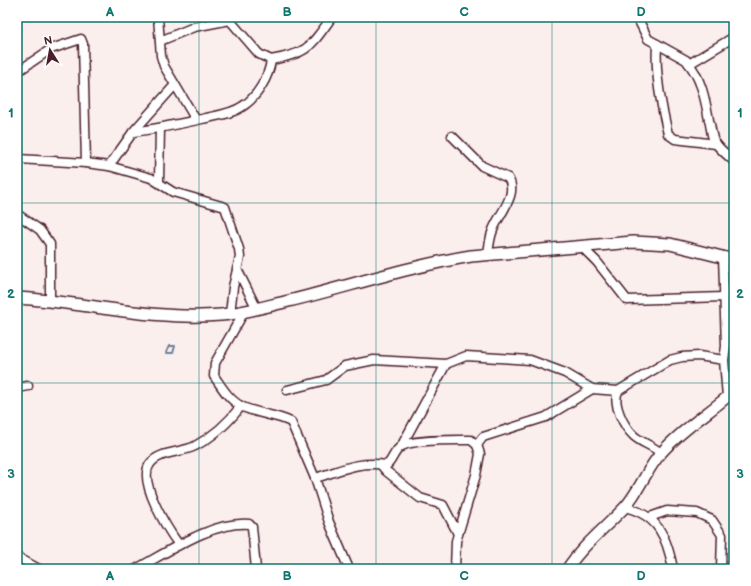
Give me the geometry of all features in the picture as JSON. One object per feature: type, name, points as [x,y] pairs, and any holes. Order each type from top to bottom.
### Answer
[{"type":"main road","points":[[17,298],[175,315],[230,314],[257,309],[439,262],[488,254],[582,247],[613,243],[648,242],[670,244],[723,256],[734,260]]},
{"type":"street","points":[[158,17],[162,61],[174,86],[196,120]]},
{"type":"street","points":[[160,41],[194,27],[229,18],[259,54],[271,60],[292,56],[309,48],[332,17]]},
{"type":"street","points":[[637,17],[645,34],[657,44],[686,60],[689,64],[696,75],[704,94],[713,140],[734,161]]},
{"type":"street","points":[[689,64],[734,37]]},
{"type":"street","points":[[17,72],[51,49],[81,39],[83,44],[86,162]]},
{"type":"street","points":[[657,44],[656,64],[660,98],[668,134],[675,139],[716,144]]},
{"type":"street","points":[[133,132],[160,128],[233,111],[249,102],[266,77],[271,60]]},
{"type":"street","points":[[108,166],[133,132],[174,86]]},
{"type":"street","points":[[159,181],[160,128]]},
{"type":"street","points":[[452,136],[482,166],[508,178],[510,181],[510,193],[492,233],[488,254]]},
{"type":"street","points":[[17,172],[18,157],[86,162],[108,166],[159,181],[173,192],[225,207],[239,249],[240,257],[230,314]]},
{"type":"street","points":[[17,214],[40,230],[50,244],[50,302]]},
{"type":"street","points":[[582,247],[628,300],[724,297]]},
{"type":"street","points":[[567,569],[579,551],[625,507],[661,452],[676,437],[731,394],[724,360],[726,346],[723,256]]},
{"type":"street","points":[[237,269],[257,309]]},
{"type":"street","points":[[244,312],[227,339],[213,369],[214,376],[233,401],[241,406],[283,418],[290,422],[315,478],[329,522],[349,569]]},
{"type":"street","points":[[287,390],[326,380],[345,366],[374,360],[446,364],[466,356],[530,360],[565,373],[592,389],[618,391],[670,360],[682,357],[699,356],[724,360]]},
{"type":"street","points":[[315,478],[356,464],[387,465],[391,462],[396,451],[402,445],[446,364]]},
{"type":"street","points":[[17,388],[28,386]]},
{"type":"street","points":[[477,445],[483,437],[546,417],[592,389]]},
{"type":"street","points":[[618,391],[616,399],[623,422],[633,435],[652,445],[661,452]]},
{"type":"street","points":[[179,545],[157,511],[150,489],[148,467],[150,462],[157,458],[188,449],[207,438],[233,417],[241,406]]},
{"type":"street","points":[[402,445],[421,442],[471,440],[477,445],[480,454],[476,475],[456,541],[455,569]]},
{"type":"street","points":[[381,465],[386,471],[420,498],[444,504],[458,534]]},
{"type":"street","points":[[625,507],[639,510],[650,517],[661,530],[674,569]]},
{"type":"street","points":[[650,517],[667,510],[697,513],[712,520],[722,535],[721,569]]},
{"type":"street","points":[[136,569],[179,545],[219,527],[242,523],[249,524],[252,531],[256,569]]},
{"type":"street","points":[[17,557],[39,569]]},
{"type":"waterway","points":[[169,346],[175,346],[173,353],[166,353],[169,346]]}]
